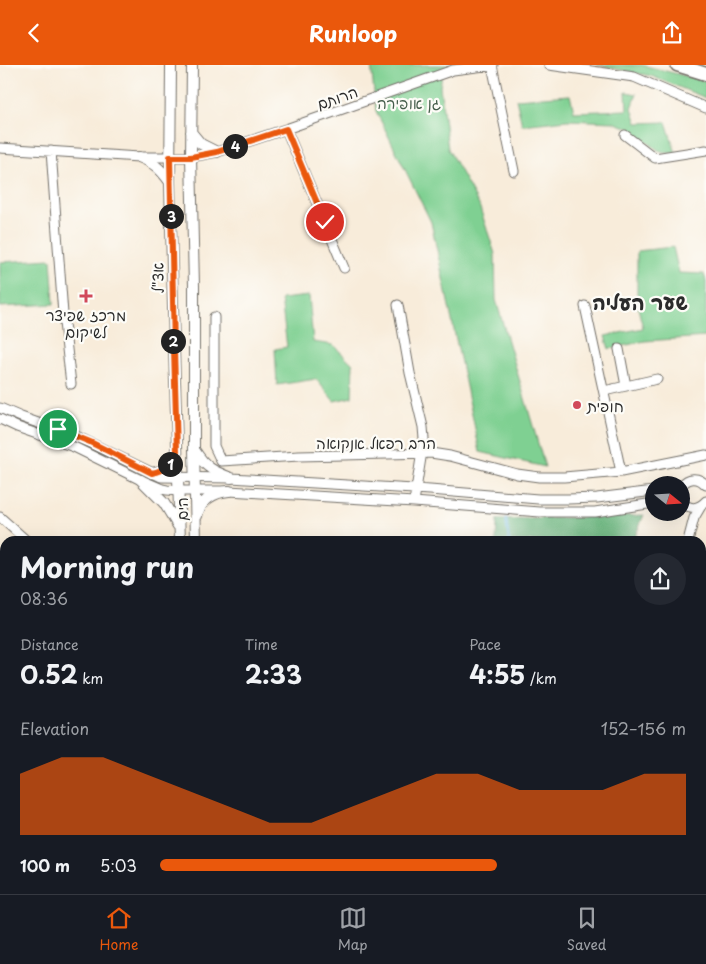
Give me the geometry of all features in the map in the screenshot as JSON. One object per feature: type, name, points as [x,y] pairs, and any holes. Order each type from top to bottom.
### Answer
[{"type":"highway","points":[[677,65],[706,74]]},
{"type":"main road","name":"אצ\"ל","points":[[172,65],[170,181],[178,491]]},
{"type":"main road","points":[[192,65],[191,157],[195,477]]},
{"type":"main road","points":[[191,132],[202,145],[217,152]]},
{"type":"main road","points":[[139,157],[152,162],[170,181]]},
{"type":"main road","points":[[194,449],[206,466],[231,478]]},
{"type":"main road","points":[[152,473],[167,467],[177,451]]},
{"type":"main road","name":"הים","points":[[195,477],[196,536]]},
{"type":"main road","points":[[141,480],[164,503],[180,529]]},
{"type":"main road","name":"הים","points":[[178,491],[180,536]]},
{"type":"main road","points":[[195,522],[197,513],[206,501],[215,494],[229,491]]},
{"type":"street","name":"הרותם","points":[[0,148],[139,157],[191,157],[217,152],[453,70],[493,65]]},
{"type":"street","points":[[493,65],[514,171]]},
{"type":"street","points":[[549,65],[634,77],[706,109]]},
{"type":"street","points":[[286,129],[344,268]]},
{"type":"street","points":[[625,135],[655,158],[706,150]]},
{"type":"street","points":[[50,151],[63,314],[71,384]]},
{"type":"street","points":[[398,305],[424,439],[414,503]]},
{"type":"street","points":[[585,307],[621,472]]},
{"type":"street","name":"הרב רפאל אנקואה","points":[[214,317],[214,446],[221,461],[299,456],[422,453],[450,456],[517,474],[539,477],[564,477],[621,472],[706,455]]},
{"type":"street","points":[[619,349],[626,386]]},
{"type":"street","points":[[604,391],[657,379]]},
{"type":"street","points":[[0,408],[78,437],[166,478],[231,478],[416,489],[538,499],[597,498],[645,492]]},
{"type":"street","points":[[0,419],[74,447],[162,489],[178,491],[229,491],[540,513],[595,511],[645,504]]},
{"type":"street","points":[[690,480],[697,479],[705,483]]},
{"type":"street","points":[[690,507],[692,508],[703,504]]},
{"type":"street","points":[[689,536],[694,518],[703,504]]},
{"type":"street","points":[[0,517],[21,536]]},
{"type":"street","points":[[689,521],[689,536]]},
{"type":"green space","name":"גן אופירה","points":[[371,65],[456,65],[443,69],[440,87],[448,149],[479,205],[495,254],[496,300],[545,467],[480,452],[431,222],[376,111]]},
{"type":"green space","points":[[597,65],[642,65],[706,81],[706,98],[651,76]]},
{"type":"green space","points":[[626,92],[637,94],[632,108],[637,123],[666,122],[676,153],[658,150],[629,128],[613,122],[567,120],[522,125],[516,99],[570,95],[574,112],[627,110]]},
{"type":"green space","points":[[673,247],[679,273],[704,274],[706,281],[706,337],[645,341],[609,349],[605,336],[643,328],[637,304],[637,251]]},
{"type":"green space","points":[[51,259],[54,304],[0,307],[0,262]]},
{"type":"green space","points":[[309,296],[313,342],[333,345],[353,364],[352,397],[334,401],[316,379],[277,385],[275,349],[287,347],[281,299]]},
{"type":"green space","points":[[644,515],[635,536],[496,536],[497,520]]},
{"type":"waterway","points":[[506,519],[508,536]]},
{"type":"place","name":"מרכז שפיצר לשיקום","points":[[86,296]]},
{"type":"place","name":"חופית","points":[[577,405]]},
{"type":"district","name":"שער העליה","points":[[640,302]]},
{"type":"route","points":[[58,429],[90,442],[152,473],[167,467],[175,456],[177,451],[170,157],[191,157],[217,152],[286,129],[325,222]]}]
